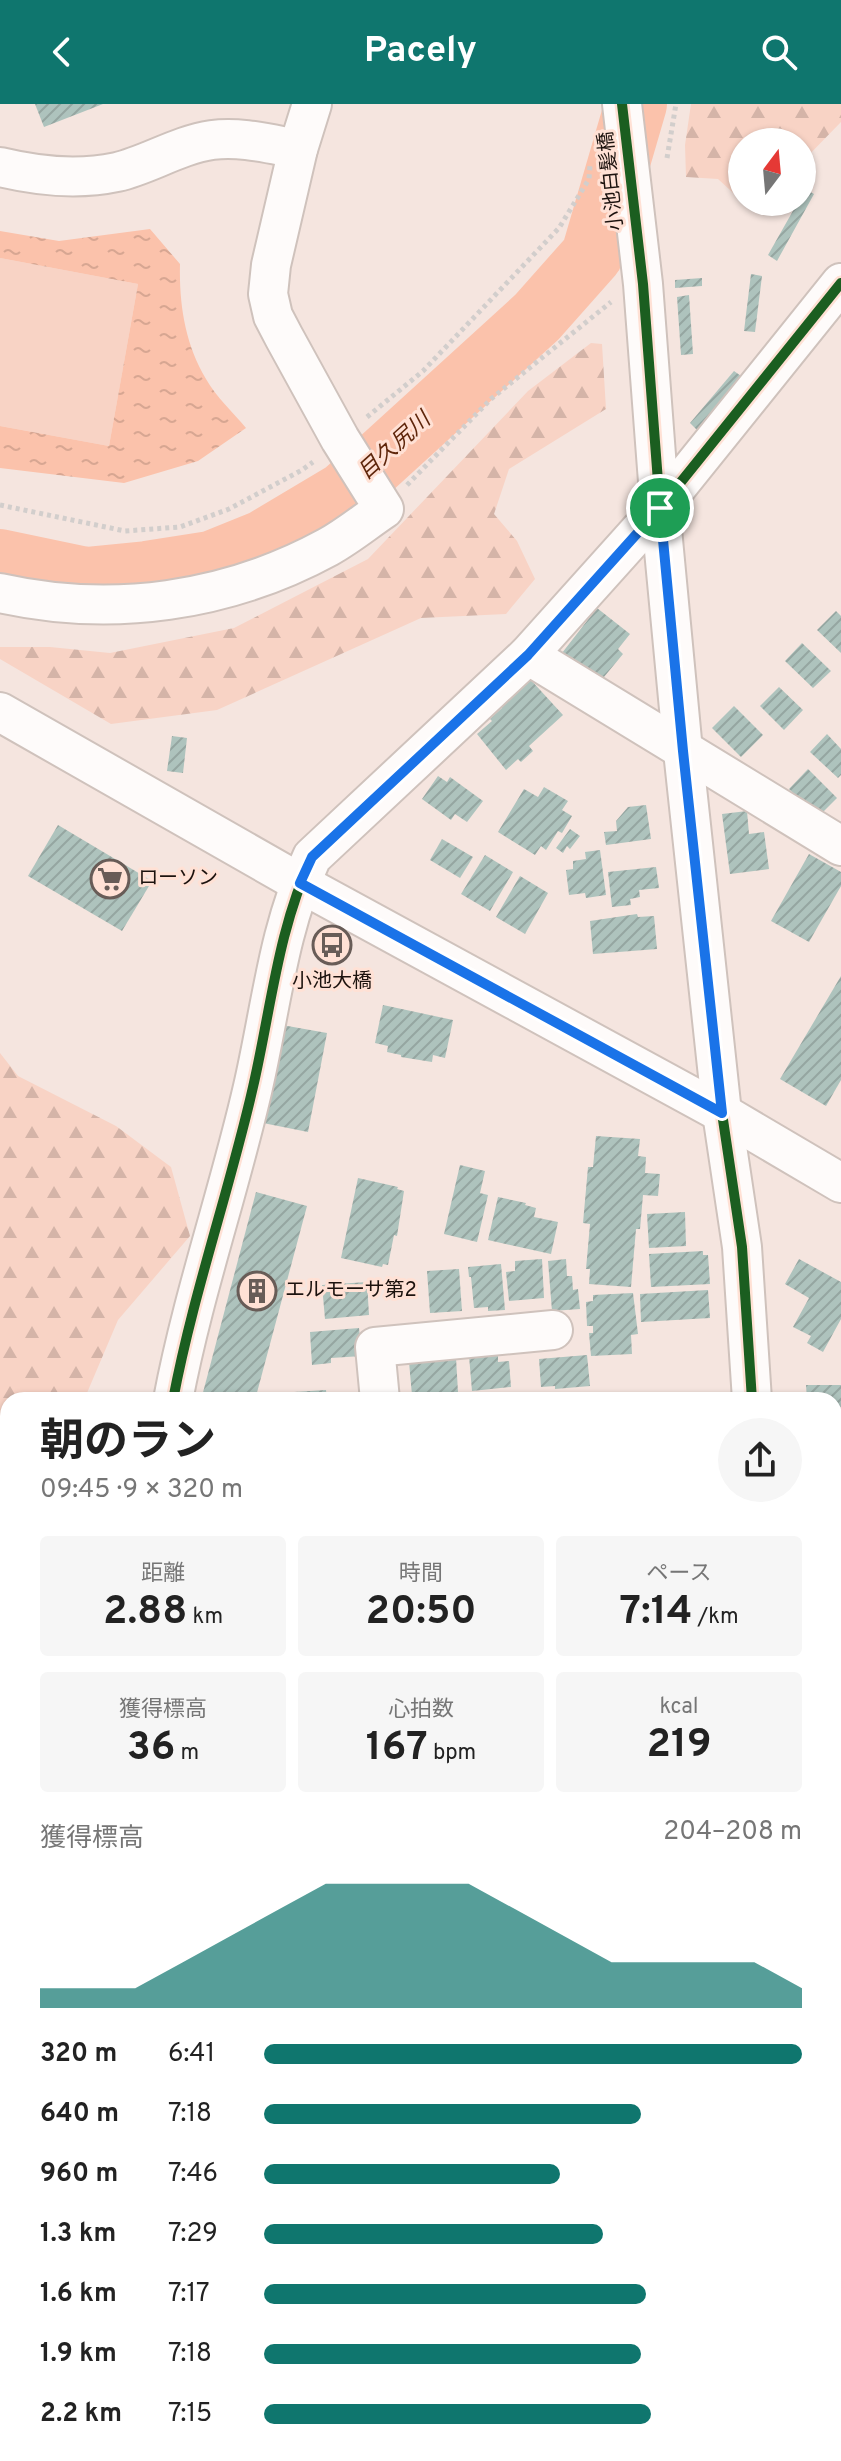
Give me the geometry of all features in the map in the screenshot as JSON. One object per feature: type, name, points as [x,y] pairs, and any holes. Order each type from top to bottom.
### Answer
[{"type":"street","points":[[0,593],[26,599],[99,606],[169,601],[222,591],[330,546],[379,500],[284,337],[273,316],[268,294],[271,265],[298,149],[312,104]]},
{"type":"street","name":"小池白髪橋","points":[[622,104],[639,253],[683,751],[722,1113],[742,1247],[751,1392]]},
{"type":"street","points":[[0,167],[23,173],[67,176],[118,172],[167,152],[212,140],[251,140],[298,149]]},
{"type":"street","points":[[175,1392],[253,1087],[282,942],[300,883],[312,857],[528,655],[660,508],[841,283]]},
{"type":"street","points":[[528,655],[841,846]]},
{"type":"street","points":[[0,712],[300,883],[722,1113],[841,1183]]},
{"type":"street","points":[[379,1392],[375,1347],[553,1330]]},
{"type":"path","points":[[379,500],[491,399],[608,303]]},
{"type":"green space","points":[[691,104],[841,104],[841,122],[816,148],[816,128],[728,128],[728,188],[718,179],[686,177],[685,145]]},
{"type":"green space","points":[[0,258],[138,284],[109,446],[0,426]]},
{"type":"green space","points":[[591,343],[602,344],[606,409],[509,469],[494,514],[517,541],[535,579],[506,614],[421,618],[217,710],[111,724],[0,659],[0,647],[50,647],[110,653],[234,628],[368,559],[528,391]]},
{"type":"green space","points":[[0,1053],[18,1076],[116,1126],[171,1167],[190,1236],[118,1320],[87,1392],[0,1392]]},
{"type":"water","points":[[150,229],[180,264],[185,323],[199,366],[215,392],[246,428],[198,461],[124,483],[0,468],[0,426],[109,446],[138,284],[0,258],[0,231],[59,241]]},
{"type":"building","points":[[35,104],[103,104],[44,127]]},
{"type":"building","points":[[790,216],[802,216],[777,261],[768,255]]},
{"type":"building","points":[[751,274],[762,276],[755,332],[744,331]]},
{"type":"building","points":[[702,278],[702,286],[675,288],[675,280]]},
{"type":"building","points":[[689,295],[693,354],[681,355],[677,297]]},
{"type":"building","points":[[734,371],[741,376],[697,430],[690,423]]},
{"type":"building","points":[[597,608],[630,634],[618,649],[623,654],[599,683],[562,653]]},
{"type":"building","points":[[836,611],[841,616],[841,653],[817,630]]},
{"type":"building","points":[[802,643],[831,671],[813,688],[785,661]]},
{"type":"building","points":[[530,679],[563,715],[529,746],[533,751],[506,770],[477,734]]},
{"type":"building","points":[[779,687],[803,710],[784,730],[760,706]]},
{"type":"building","points":[[734,706],[763,735],[741,757],[712,728]]},
{"type":"building","points":[[827,734],[841,749],[841,775],[838,778],[810,752]]},
{"type":"building","points":[[172,736],[187,738],[183,773],[167,771]]},
{"type":"building","points":[[808,769],[837,798],[818,817],[789,789]]},
{"type":"building","points":[[438,776],[447,782],[450,777],[483,801],[467,822],[455,814],[451,820],[422,799]]},
{"type":"building","points":[[544,787],[568,801],[562,810],[572,816],[546,850],[541,846],[535,855],[498,832],[524,789],[538,797]]},
{"type":"building","points":[[646,805],[651,839],[606,845],[604,832],[617,831],[616,821],[628,807]]},
{"type":"building","points":[[747,811],[749,834],[764,832],[769,869],[730,874],[722,814]]},
{"type":"building","points":[[58,825],[152,881],[122,931],[28,876]]},
{"type":"building","points":[[570,829],[580,836],[563,853],[556,848]]},
{"type":"building","points":[[442,839],[473,857],[460,878],[430,860]]},
{"type":"building","points":[[600,850],[606,895],[586,898],[585,893],[569,895],[566,870],[573,869],[573,861],[586,859],[585,852]]},
{"type":"building","points":[[809,854],[841,872],[841,886],[809,942],[771,921]]},
{"type":"building","points":[[485,855],[513,872],[490,911],[461,894]]},
{"type":"building","points":[[656,867],[659,888],[639,890],[640,897],[630,899],[631,905],[612,907],[608,872]]},
{"type":"building","points":[[520,876],[548,893],[525,934],[496,917]]},
{"type":"building","points":[[637,914],[638,917],[654,916],[657,949],[593,954],[590,921]]},
{"type":"building","points":[[841,976],[841,1080],[826,1106],[780,1079]]},
{"type":"building","points":[[383,1005],[453,1020],[445,1058],[433,1055],[432,1062],[401,1057],[387,1052],[388,1046],[375,1043]]},
{"type":"building","points":[[282,1025],[327,1033],[308,1132],[263,1123]]},
{"type":"building","points":[[596,1136],[640,1139],[638,1156],[646,1157],[645,1173],[660,1174],[658,1196],[643,1195],[640,1229],[636,1229],[631,1287],[589,1284],[590,1269],[586,1269],[590,1224],[583,1223],[588,1167],[593,1167]]},
{"type":"building","points":[[460,1165],[485,1171],[480,1193],[488,1195],[477,1242],[444,1234]]},
{"type":"building","points":[[358,1178],[404,1191],[397,1236],[394,1235],[388,1265],[383,1264],[382,1267],[341,1258]]},
{"type":"building","name":"エルモーサ第2","points":[[256,1192],[307,1206],[257,1392],[203,1392]]},
{"type":"building","points":[[498,1197],[526,1203],[536,1208],[534,1217],[558,1222],[551,1254],[488,1240]]},
{"type":"building","points":[[685,1212],[686,1246],[649,1248],[647,1214]]},
{"type":"building","points":[[703,1251],[703,1255],[708,1255],[710,1284],[651,1287],[649,1254]]},
{"type":"building","points":[[542,1259],[544,1298],[509,1301],[506,1272],[515,1271],[515,1261]]},
{"type":"building","points":[[566,1259],[567,1276],[572,1276],[573,1290],[578,1289],[580,1309],[552,1311],[548,1261]]},
{"type":"building","points":[[799,1259],[841,1282],[841,1319],[823,1352],[807,1343],[811,1336],[793,1327],[809,1298],[785,1284]]},
{"type":"building","points":[[501,1264],[505,1310],[474,1308],[468,1267]]},
{"type":"building","points":[[459,1269],[462,1311],[430,1313],[427,1271]]},
{"type":"building","points":[[367,1282],[369,1315],[325,1319],[322,1285]]},
{"type":"building","points":[[708,1290],[710,1318],[641,1322],[640,1294]]},
{"type":"building","points":[[633,1293],[638,1334],[631,1335],[632,1354],[591,1356],[589,1333],[593,1333],[593,1326],[587,1326],[586,1302],[593,1301],[593,1295]]},
{"type":"building","points":[[359,1328],[362,1356],[331,1358],[331,1363],[312,1365],[310,1332]]},
{"type":"building","points":[[498,1353],[498,1362],[509,1361],[511,1387],[472,1391],[469,1356]]},
{"type":"building","points":[[587,1355],[590,1386],[541,1387],[539,1359]]},
{"type":"building","points":[[456,1358],[458,1392],[412,1392],[409,1362]]},
{"type":"building","points":[[806,1385],[841,1385],[841,1392],[806,1392]]},
{"type":"waterway","name":"目久尻川","points":[[0,560],[86,578],[211,562],[263,541],[345,492],[537,317],[592,255],[636,104]]},
{"type":"cycle path","points":[[622,104],[643,284],[683,751],[722,1113],[742,1247],[751,1392]]},
{"type":"cycle path","points":[[175,1392],[253,1087],[283,941],[300,884],[312,857],[528,655],[660,508],[841,283]]},
{"type":"place","name":"ローソン","points":[[110,879]]},
{"type":"place","name":"小池大橋","points":[[332,945]]},
{"type":"place","name":"エルモーサ第2","points":[[257,1291]]},
{"type":"route","points":[[660,508],[722,1113],[300,883],[312,857],[528,655],[660,508]]}]
